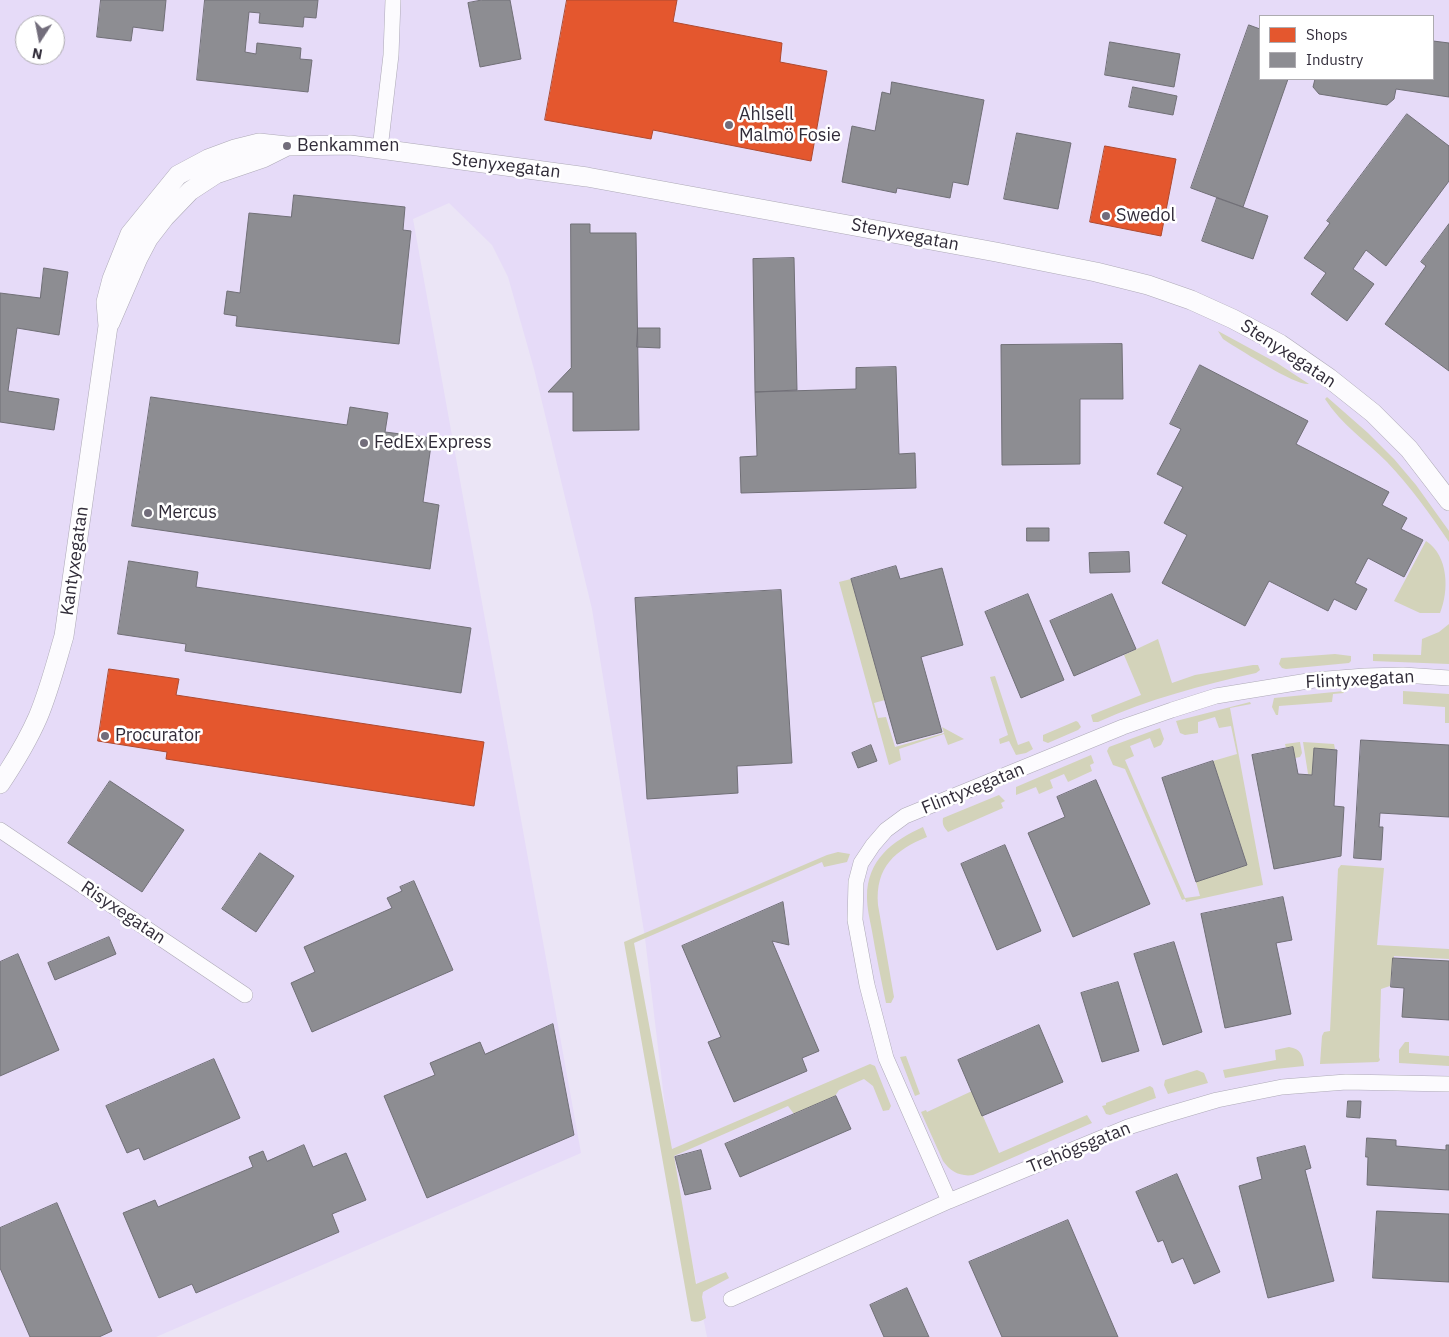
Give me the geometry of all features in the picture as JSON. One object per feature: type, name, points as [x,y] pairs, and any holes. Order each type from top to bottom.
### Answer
[{"type":"street","points":[[380,149],[391,55],[393,0]]},
{"type":"street","name":"Stenyxegatan","points":[[178,175],[208,159],[259,143],[287,146],[350,146],[380,149],[588,176],[1005,254],[1096,272],[1148,285],[1191,300],[1233,319],[1280,344],[1329,378],[1373,413],[1409,449],[1449,501]]},
{"type":"street","name":"Stenyxegatan","points":[[190,191],[216,174],[263,158],[287,146]]},
{"type":"street","name":"Kantyxegatan","points":[[0,784],[19,754],[38,717],[64,636],[108,326],[106,302],[112,279],[130,234],[178,175]]},
{"type":"street","name":"Kantyxegatan","points":[[108,326],[130,274],[148,239],[165,217],[190,191]]},
{"type":"street","name":"Flintyxegatan","points":[[949,1201],[886,1058],[868,985],[855,920],[856,882],[862,863],[873,845],[886,830],[905,816],[1123,727],[1216,696],[1314,680],[1365,676],[1402,675],[1449,678]]},
{"type":"street","name":"Risyxegatan","points":[[0,830],[245,996]]},
{"type":"street","name":"Trehögsgatan","points":[[731,1299],[949,1201],[1128,1126],[1217,1100],[1282,1087],[1346,1082],[1449,1084]]},
{"type":"shaded area","points":[[0,0],[1449,0],[1449,1337],[707,1337],[670,1149],[645,938],[592,609],[534,369],[508,277],[492,245],[449,203],[413,219],[581,1153],[156,1337],[0,1337]]},
{"type":"green space","points":[[1218,331],[1277,363],[1309,384],[1293,380],[1270,368],[1223,339]]},
{"type":"green space","points":[[1327,397],[1368,433],[1416,485],[1449,531],[1449,542],[1404,481],[1387,462],[1338,416],[1325,399]]},
{"type":"green space","points":[[1426,541],[1434,547],[1439,555],[1445,574],[1445,595],[1440,613],[1420,613],[1394,601]]},
{"type":"green space","points":[[851,579],[885,700],[874,703],[878,718],[886,717],[895,747],[944,733],[942,727],[964,739],[948,745],[944,734],[899,749],[901,760],[889,765],[839,582]]},
{"type":"green space","points":[[1449,624],[1449,664],[1373,661],[1373,654],[1421,655],[1422,639],[1439,632]]},
{"type":"green space","points":[[1158,639],[1172,683],[1195,675],[1253,665],[1258,665],[1260,670],[1256,673],[1176,693],[1098,722],[1093,722],[1091,715],[1141,695],[1124,655]]},
{"type":"green space","points":[[1335,654],[1351,656],[1351,661],[1349,663],[1286,669],[1282,668],[1279,664],[1281,658]]},
{"type":"green space","points":[[995,676],[1018,745],[1029,741],[1033,749],[1026,753],[1016,755],[1009,741],[1000,744],[999,739],[1008,735],[990,677]]},
{"type":"green space","points":[[1344,691],[1344,693],[1333,694],[1332,702],[1279,706],[1278,715],[1276,715],[1272,707],[1274,698]]},
{"type":"green space","points":[[1403,691],[1449,694],[1449,723],[1445,723],[1445,707],[1403,704]]},
{"type":"green space","points":[[1250,702],[1251,704],[1230,708],[1263,885],[1186,902],[1185,899],[1182,900],[1125,769],[1113,765],[1107,751],[1109,747],[1160,728],[1164,739],[1161,745],[1154,748],[1150,738],[1130,746],[1134,756],[1125,760],[1185,898],[1200,896],[1196,882],[1247,865],[1213,761],[1237,754],[1231,726],[1219,728],[1215,717],[1198,722],[1198,733],[1185,735],[1180,733],[1176,721]]},
{"type":"green space","points":[[1076,721],[1081,727],[1078,730],[1048,743],[1043,741],[1043,735]]},
{"type":"green space","points":[[1300,742],[1302,753],[1300,757],[1295,758],[1293,747],[1286,748],[1285,744]]},
{"type":"green space","points":[[1303,742],[1334,744],[1335,749],[1314,749],[1312,775],[1308,774]]},
{"type":"green space","points":[[1091,755],[1094,763],[1090,765],[1092,771],[1068,782],[1064,774],[1050,780],[1053,788],[1039,794],[1036,787],[1016,795],[1016,787]]},
{"type":"green space","points":[[999,795],[1005,801],[1001,803],[1003,808],[948,832],[944,827],[943,818]]},
{"type":"green space","points":[[923,827],[927,837],[897,854],[889,862],[880,880],[878,905],[894,997],[891,1003],[886,1003],[868,910],[868,884],[871,872],[883,853],[901,839]]},
{"type":"green space","points":[[838,852],[850,854],[847,862],[824,867],[822,862],[634,943],[672,1149],[870,1064],[875,1066],[891,1106],[889,1110],[883,1111],[873,1086],[864,1079],[839,1090],[835,1096],[794,1114],[788,1106],[674,1156],[696,1284],[726,1272],[729,1278],[703,1292],[702,1297],[706,1318],[695,1322],[691,1321],[624,942]]},
{"type":"green space","points":[[1341,865],[1384,868],[1377,945],[1449,949],[1449,959],[1394,956],[1390,986],[1381,989],[1380,1060],[1378,1062],[1320,1064],[1322,1036],[1324,1032],[1330,1031],[1338,869]]},
{"type":"green space","points":[[1405,1042],[1409,1042],[1409,1053],[1449,1056],[1449,1066],[1399,1063],[1399,1050]]},
{"type":"green space","points":[[1289,1047],[1301,1053],[1304,1066],[1225,1078],[1223,1070],[1276,1060],[1275,1050]]},
{"type":"green space","points":[[906,1056],[920,1094],[915,1096],[900,1057]]},
{"type":"green space","points":[[1197,1070],[1204,1073],[1208,1083],[1168,1094],[1164,1085],[1165,1080]]},
{"type":"green space","points":[[1150,1086],[1153,1088],[1156,1098],[1110,1115],[1106,1114],[1102,1106],[1106,1105],[1106,1103]]},
{"type":"green space","points":[[972,1091],[999,1153],[1087,1115],[1092,1123],[973,1175],[960,1174],[949,1168],[943,1161],[921,1112],[926,1110],[927,1112]]},
{"type":"building: Shops","points":[[567,0],[677,0],[673,22],[782,43],[780,62],[827,71],[811,161],[653,130],[651,139],[545,120]]},
{"type":"building: Shops","points":[[1105,146],[1176,159],[1161,236],[1090,222]]},
{"type":"building: Shops","points":[[109,669],[179,679],[176,695],[484,742],[474,806],[166,759],[167,752],[98,741]]},
{"type":"building: Industry","points":[[101,0],[166,0],[163,31],[133,27],[131,41],[97,37]]},
{"type":"building: Industry","points":[[205,0],[318,0],[316,18],[304,17],[303,27],[259,23],[260,13],[249,12],[245,52],[256,54],[257,43],[301,48],[300,59],[312,60],[308,92],[197,80]]},
{"type":"building: Industry","points":[[482,0],[510,0],[521,59],[480,67],[468,3]]},
{"type":"building: Industry","points":[[1249,25],[1259,29],[1259,80],[1288,80],[1243,207],[1191,188]]},
{"type":"building: Industry","points":[[1434,41],[1449,43],[1449,97],[1396,89],[1394,99],[1387,105],[1319,94],[1313,87],[1315,80],[1434,80]]},
{"type":"building: Industry","points":[[1110,42],[1180,54],[1174,87],[1105,75]]},
{"type":"building: Industry","points":[[892,82],[984,100],[968,185],[953,182],[950,198],[897,188],[896,193],[842,182],[852,126],[875,131],[882,92],[890,94]]},
{"type":"building: Industry","points":[[1133,87],[1177,96],[1173,115],[1129,107]]},
{"type":"building: Industry","points":[[1407,114],[1449,146],[1449,181],[1386,266],[1366,250],[1353,269],[1374,284],[1347,321],[1311,294],[1326,273],[1304,258],[1330,223],[1327,221]]},
{"type":"building: Industry","points":[[1017,133],[1071,143],[1058,209],[1004,199]]},
{"type":"building: Industry","points":[[294,195],[405,207],[403,230],[411,231],[399,344],[236,326],[237,316],[224,314],[227,291],[240,293],[249,213],[291,217]]},
{"type":"building: Industry","points":[[1217,198],[1268,216],[1253,259],[1202,241]]},
{"type":"building: Industry","points":[[571,224],[590,224],[590,233],[636,233],[639,430],[573,431],[573,392],[548,392],[571,368]]},
{"type":"building: Industry","points":[[1449,224],[1449,371],[1385,324],[1426,266],[1421,262]]},
{"type":"building: Industry","points":[[794,258],[797,390],[755,392],[753,259]]},
{"type":"building: Industry","points":[[44,268],[68,272],[59,335],[17,328],[8,391],[59,399],[54,430],[0,422],[0,293],[40,298]]},
{"type":"building: Industry","points":[[638,328],[660,328],[660,348],[637,347]]},
{"type":"building: Industry","points":[[1122,344],[1123,399],[1080,399],[1080,464],[1002,465],[1001,345]]},
{"type":"building: Industry","points":[[1200,365],[1308,421],[1296,444],[1389,492],[1382,505],[1407,518],[1401,529],[1423,540],[1404,577],[1368,558],[1355,583],[1367,589],[1356,610],[1334,599],[1328,611],[1269,581],[1245,626],[1162,583],[1187,535],[1164,523],[1183,487],[1157,474],[1181,429],[1170,424]]},
{"type":"building: Industry","points":[[896,367],[899,454],[915,453],[916,488],[741,493],[740,457],[757,456],[755,392],[856,389],[856,368]]},
{"type":"building: Industry","points":[[151,397],[347,425],[350,407],[388,413],[385,432],[432,438],[423,502],[439,505],[430,569],[132,526]]},
{"type":"building: Industry","points":[[1027,528],[1049,528],[1049,541],[1027,541]]},
{"type":"building: Industry","points":[[1129,552],[1130,572],[1090,573],[1089,553]]},
{"type":"building: Industry","points":[[129,561],[198,572],[196,587],[471,628],[461,693],[185,651],[186,644],[118,634]]},
{"type":"building: Industry","points":[[896,566],[900,579],[942,568],[963,645],[921,657],[942,732],[897,744],[851,579]]},
{"type":"building: Industry","points":[[781,590],[792,763],[737,766],[738,793],[647,799],[635,598]]},
{"type":"building: Industry","points":[[1028,594],[1064,680],[1021,698],[985,612]]},
{"type":"building: Industry","points":[[1112,594],[1136,649],[1074,676],[1050,621]]},
{"type":"building: Industry","points":[[1361,740],[1449,745],[1449,817],[1380,813],[1379,827],[1383,827],[1381,860],[1354,858]]},
{"type":"building: Industry","points":[[871,745],[877,761],[858,768],[852,753]]},
{"type":"building: Industry","points":[[1293,747],[1298,774],[1312,775],[1314,748],[1337,750],[1334,806],[1344,807],[1341,856],[1274,869],[1252,755]]},
{"type":"building: Industry","points":[[1213,761],[1247,865],[1196,882],[1162,778]]},
{"type":"building: Industry","points":[[1096,780],[1150,904],[1073,937],[1028,833],[1065,817],[1057,797]]},
{"type":"building: Industry","points":[[110,781],[184,830],[142,892],[68,843]]},
{"type":"building: Industry","points":[[1005,845],[1041,931],[997,950],[961,864]]},
{"type":"building: Industry","points":[[260,853],[294,876],[256,932],[222,909]]},
{"type":"building: Industry","points":[[414,881],[453,970],[312,1032],[291,983],[315,972],[304,947],[392,908],[387,898],[402,891],[400,887]]},
{"type":"building: Industry","points":[[1283,897],[1292,940],[1276,943],[1291,1014],[1225,1028],[1201,914]]},
{"type":"building: Industry","points":[[783,902],[789,945],[772,941],[819,1051],[802,1058],[807,1071],[734,1102],[708,1042],[721,1037],[682,946]]},
{"type":"building: Industry","points":[[109,937],[116,954],[55,980],[48,963]]},
{"type":"building: Industry","points":[[1174,942],[1202,1032],[1163,1045],[1134,954]]},
{"type":"building: Industry","points":[[18,954],[59,1050],[0,1076],[0,962]]},
{"type":"building: Industry","points":[[1393,958],[1449,961],[1449,1020],[1402,1017],[1404,988],[1391,987]]},
{"type":"building: Industry","points":[[1118,982],[1139,1051],[1102,1062],[1081,993]]},
{"type":"building: Industry","points":[[553,1024],[574,1135],[427,1198],[384,1096],[435,1075],[430,1063],[480,1042],[485,1054]]},
{"type":"building: Industry","points":[[1039,1025],[1063,1082],[982,1116],[958,1060]]},
{"type":"building: Industry","points":[[214,1059],[240,1118],[144,1160],[139,1148],[127,1153],[106,1106]]},
{"type":"building: Industry","points":[[836,1096],[851,1129],[740,1177],[725,1144]]},
{"type":"building: Industry","points":[[1348,1101],[1361,1101],[1360,1118],[1347,1117]]},
{"type":"building: Industry","points":[[1367,1138],[1396,1140],[1396,1146],[1446,1150],[1446,1145],[1449,1145],[1449,1190],[1367,1185]]},
{"type":"building: Industry","points":[[304,1145],[313,1167],[346,1153],[366,1200],[332,1214],[339,1232],[196,1293],[192,1284],[159,1298],[123,1213],[155,1200],[158,1207],[253,1167],[249,1157],[263,1151],[267,1161]]},
{"type":"building: Industry","points":[[1305,1146],[1311,1168],[1305,1170],[1334,1281],[1268,1298],[1239,1186],[1262,1179],[1257,1158]]},
{"type":"building: Industry","points":[[701,1150],[711,1189],[685,1195],[675,1157]]},
{"type":"building: Industry","points":[[1177,1174],[1220,1272],[1194,1284],[1183,1258],[1172,1263],[1163,1240],[1158,1242],[1136,1192]]},
{"type":"building: Industry","points":[[57,1203],[112,1331],[99,1337],[30,1337],[0,1268],[0,1228]]},
{"type":"building: Industry","points":[[1377,1211],[1449,1214],[1449,1282],[1373,1278]]},
{"type":"building: Industry","points":[[1068,1220],[1118,1337],[1002,1337],[969,1262]]},
{"type":"building: Industry","points":[[907,1288],[929,1337],[884,1337],[870,1305]]},
{"type":"place","name":"Ahlsell Malmö Fosie","points":[[729,125]]},
{"type":"place","name":"Benkammen","points":[[287,146]]},
{"type":"place","name":"Swedol","points":[[1106,216]]},
{"type":"place","name":"FedEx Express","points":[[364,443]]},
{"type":"place","name":"Mercus","points":[[148,513]]},
{"type":"place","name":"Procurator","points":[[105,736]]}]
